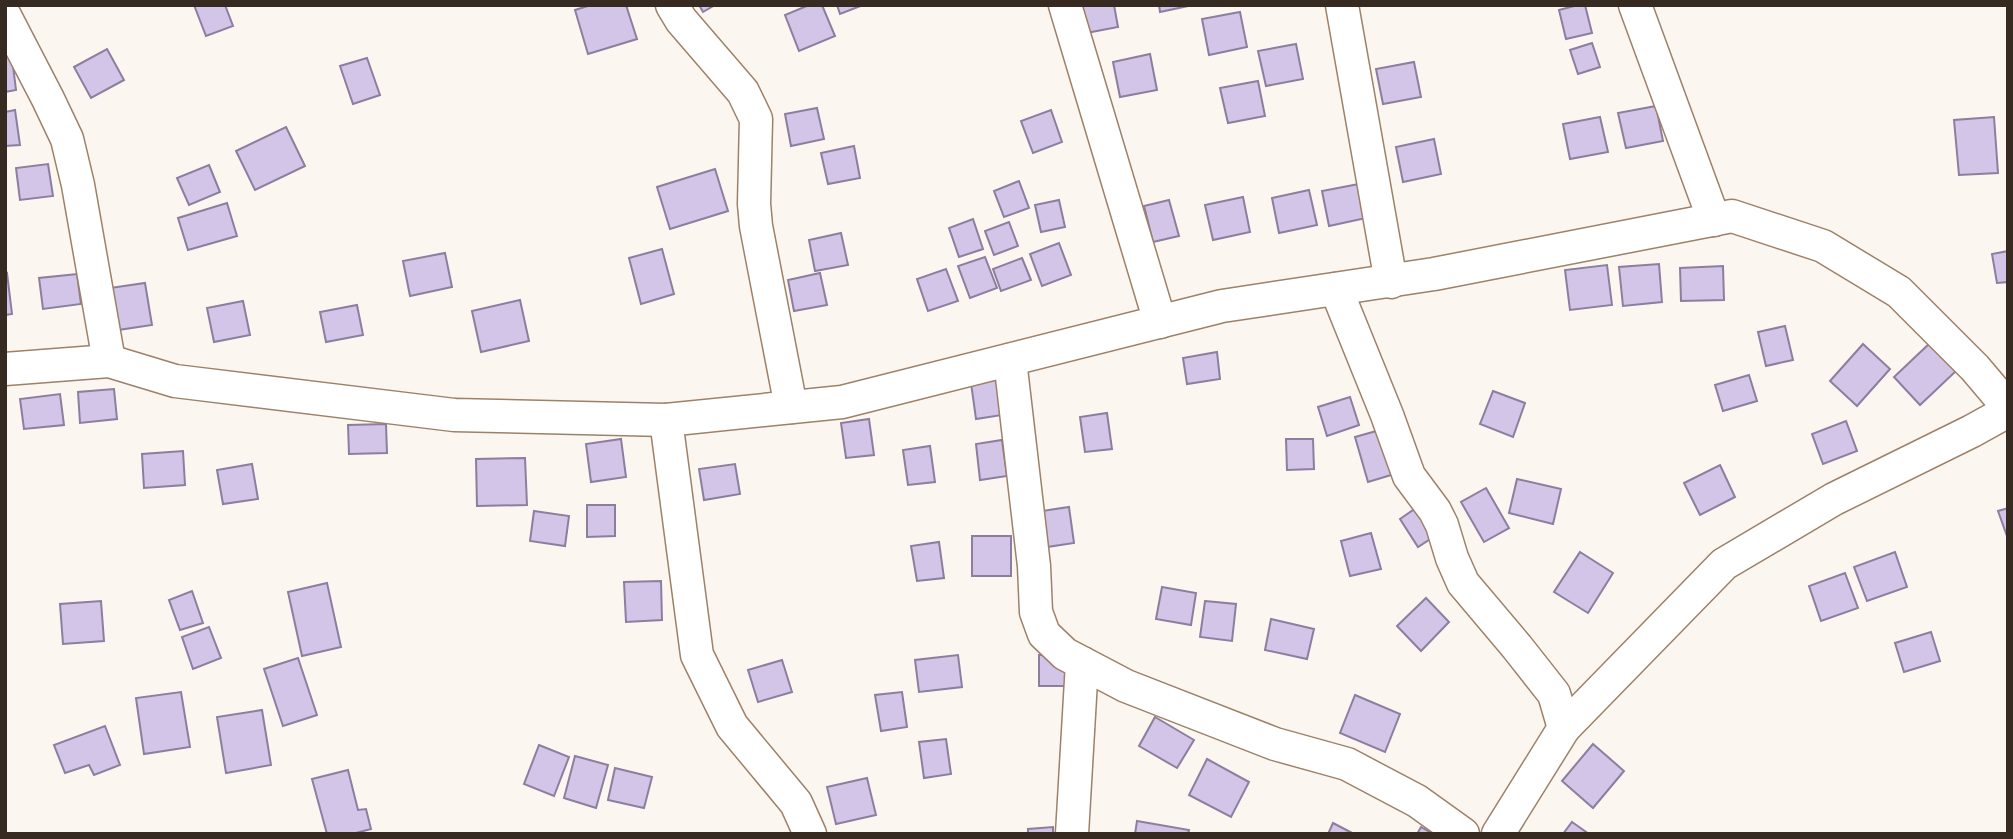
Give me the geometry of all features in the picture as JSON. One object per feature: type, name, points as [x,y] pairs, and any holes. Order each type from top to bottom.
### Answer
[{"type":"street","points":[[672,5],[681,20],[743,92],[756,119],[756,226],[791,407]]},
{"type":"street","points":[[1065,5],[1160,322]]},
{"type":"street","points":[[1342,5],[1391,282]]},
{"type":"street","points":[[1635,5],[1714,220]]},
{"type":"street","points":[[5,16],[67,139],[78,185],[109,362]]},
{"type":"street","points":[[5,369],[109,362],[176,381],[454,415],[666,420],[842,402],[1222,306],[1391,282],[1732,216],[1823,246],[1899,292],[1975,368],[2008,409],[1972,431],[1834,499],[1724,565],[1564,728],[1498,834]]},
{"type":"street","points":[[1336,289],[1409,476],[1439,518],[1452,558],[1464,583],[1554,694],[1564,728]]},
{"type":"street","points":[[1010,359],[1034,566],[1036,612],[1044,634],[1065,654],[1126,686],[1275,744],[1347,764],[1417,801],[1463,834]]},
{"type":"street","points":[[666,420],[697,655],[732,726],[796,803],[810,834]]},
{"type":"street","points":[[1072,834],[1082,663]]},
{"type":"building","points":[[194,5],[225,5],[233,26],[206,36]]},
{"type":"building","points":[[591,5],[626,5],[637,39],[588,54],[575,10]]},
{"type":"building","points":[[699,5],[715,5],[703,12]]},
{"type":"building","points":[[809,5],[822,5],[835,36],[799,51],[785,15]]},
{"type":"building","points":[[837,5],[863,5],[840,14]]},
{"type":"building","points":[[1074,5],[1114,5],[1118,27],[1081,34]]},
{"type":"building","points":[[1159,5],[1193,5],[1160,12]]},
{"type":"building","points":[[1585,5],[1592,33],[1566,39],[1559,10]]},
{"type":"building","points":[[1240,12],[1247,47],[1209,55],[1202,19]]},
{"type":"building","points":[[1592,43],[1600,67],[1578,74],[1570,50]]},
{"type":"building","points":[[1296,44],[1303,79],[1266,86],[1258,51]]},
{"type":"building","points":[[107,49],[124,80],[91,98],[74,67]]},
{"type":"building","points":[[5,50],[11,50],[16,90],[5,92]]},
{"type":"building","points":[[1150,54],[1157,90],[1120,97],[1113,62]]},
{"type":"building","points":[[367,58],[380,95],[353,104],[340,66]]},
{"type":"building","points":[[1414,62],[1421,97],[1383,104],[1376,69]]},
{"type":"building","points":[[1258,81],[1265,116],[1228,123],[1220,88]]},
{"type":"building","points":[[1656,106],[1663,141],[1626,148],[1618,113]]},
{"type":"building","points":[[817,108],[824,139],[791,146],[785,114]]},
{"type":"building","points":[[15,110],[20,145],[5,146],[5,112]]},
{"type":"building","points":[[1051,110],[1062,142],[1033,153],[1021,121]]},
{"type":"building","points":[[1600,117],[1608,152],[1570,159],[1563,124]]},
{"type":"building","points":[[1994,117],[1998,173],[1959,175],[1954,120]]},
{"type":"building","points":[[286,127],[305,166],[255,190],[236,151]]},
{"type":"building","points":[[1434,139],[1441,174],[1403,182],[1396,147]]},
{"type":"building","points":[[854,146],[860,178],[828,184],[821,153]]},
{"type":"building","points":[[48,164],[53,196],[20,200],[16,168]]},
{"type":"building","points":[[209,165],[220,192],[189,205],[177,178]]},
{"type":"building","points":[[715,169],[728,211],[670,229],[657,187]]},
{"type":"building","points":[[1019,181],[1029,208],[1004,217],[994,191]]},
{"type":"building","points":[[1359,184],[1366,218],[1329,226],[1322,191]]},
{"type":"building","points":[[1309,190],[1317,225],[1279,233],[1272,198]]},
{"type":"building","points":[[1243,197],[1250,232],[1213,240],[1205,205]]},
{"type":"building","points":[[1059,200],[1065,227],[1041,232],[1035,205]]},
{"type":"building","points":[[1169,200],[1179,236],[1153,242],[1144,206]]},
{"type":"building","points":[[227,203],[237,236],[188,250],[178,218]]},
{"type":"building","points":[[973,219],[983,249],[959,257],[949,228]]},
{"type":"building","points":[[1009,222],[1018,246],[994,255],[985,231]]},
{"type":"building","points":[[841,233],[848,265],[815,271],[809,240]]},
{"type":"building","points":[[1059,243],[1071,275],[1042,286],[1030,254]]},
{"type":"building","points":[[662,249],[674,294],[641,304],[629,258]]},
{"type":"building","points":[[2008,251],[2008,282],[1997,283],[1992,254]]},
{"type":"building","points":[[445,253],[452,287],[410,296],[403,261]]},
{"type":"building","points":[[985,257],[997,288],[970,298],[958,266]]},
{"type":"building","points":[[1022,258],[1031,280],[1001,291],[993,269]]},
{"type":"building","points":[[1659,264],[1662,302],[1623,306],[1619,267]]},
{"type":"building","points":[[1607,265],[1612,305],[1570,310],[1565,270]]},
{"type":"building","points":[[1723,266],[1724,300],[1681,301],[1680,268]]},
{"type":"building","points":[[946,269],[958,301],[928,311],[917,279]]},
{"type":"building","points":[[7,273],[12,314],[5,315],[5,274]]},
{"type":"building","points":[[820,273],[827,305],[794,311],[788,280]]},
{"type":"building","points":[[77,274],[81,304],[43,309],[39,278]]},
{"type":"building","points":[[145,283],[152,325],[118,330],[110,288]]},
{"type":"building","points":[[520,300],[529,341],[481,352],[472,311]]},
{"type":"building","points":[[243,301],[250,335],[214,342],[207,308]]},
{"type":"building","points":[[357,305],[363,335],[326,342],[320,312]]},
{"type":"building","points":[[1785,326],[1793,360],[1766,366],[1758,332]]},
{"type":"building","points":[[1930,343],[1956,371],[1920,405],[1894,377]]},
{"type":"building","points":[[1863,344],[1890,369],[1857,406],[1830,381]]},
{"type":"building","points":[[1217,352],[1220,379],[1187,384],[1183,358]]},
{"type":"building","points":[[1749,375],[1757,401],[1723,411],[1715,385]]},
{"type":"building","points":[[998,380],[1002,415],[976,419],[971,383]]},
{"type":"building","points":[[114,389],[117,419],[80,423],[78,392]]},
{"type":"building","points":[[1493,391],[1525,403],[1513,437],[1480,424]]},
{"type":"building","points":[[60,394],[64,425],[24,429],[20,399]]},
{"type":"building","points":[[1350,397],[1359,425],[1327,436],[1318,407]]},
{"type":"building","points":[[1107,413],[1112,449],[1085,452],[1080,417]]},
{"type":"building","points":[[869,419],[874,455],[846,458],[841,423]]},
{"type":"building","points":[[1846,421],[1857,451],[1823,464],[1812,434]]},
{"type":"building","points":[[386,424],[387,453],[349,454],[348,425]]},
{"type":"building","points":[[1387,428],[1401,472],[1368,482],[1355,437]]},
{"type":"building","points":[[621,439],[626,477],[591,482],[586,444]]},
{"type":"building","points":[[1286,439],[1313,439],[1314,469],[1287,470]]},
{"type":"building","points":[[1002,440],[1007,476],[980,480],[976,444]]},
{"type":"building","points":[[930,446],[935,482],[908,485],[903,450]]},
{"type":"building","points":[[183,451],[185,485],[144,488],[142,454]]},
{"type":"building","points":[[525,458],[527,505],[477,506],[476,459]]},
{"type":"building","points":[[252,464],[258,499],[223,504],[217,470]]},
{"type":"building","points":[[735,464],[740,494],[704,500],[699,469]]},
{"type":"building","points":[[1720,465],[1735,497],[1700,515],[1684,483]]},
{"type":"building","points":[[1517,479],[1561,489],[1553,524],[1509,513]]},
{"type":"building","points":[[1486,488],[1509,528],[1484,542],[1461,502]]},
{"type":"building","points":[[1426,501],[1444,530],[1418,547],[1400,519]]},
{"type":"building","points":[[587,505],[615,505],[615,536],[587,537]]},
{"type":"building","points":[[1069,507],[1074,543],[1047,547],[1042,511]]},
{"type":"building","points":[[2008,508],[2008,539],[1998,511]]},
{"type":"building","points":[[534,511],[569,516],[565,546],[530,541]]},
{"type":"building","points":[[1371,533],[1381,569],[1350,576],[1341,541]]},
{"type":"building","points":[[972,536],[1011,536],[1011,576],[972,576]]},
{"type":"building","points":[[939,542],[944,578],[917,581],[911,546]]},
{"type":"building","points":[[1580,552],[1613,573],[1588,613],[1554,592]]},
{"type":"building","points":[[1895,552],[1907,587],[1867,601],[1854,567]]},
{"type":"building","points":[[1845,573],[1858,608],[1821,621],[1809,586]]},
{"type":"building","points":[[661,581],[662,620],[626,622],[624,582]]},
{"type":"building","points":[[327,583],[341,647],[302,656],[288,592]]},
{"type":"building","points":[[1162,587],[1196,593],[1191,625],[1156,619]]},
{"type":"building","points":[[192,591],[203,623],[180,630],[169,600]]},
{"type":"building","points":[[1426,598],[1449,622],[1421,651],[1397,626]]},
{"type":"building","points":[[101,601],[104,641],[63,644],[60,604]]},
{"type":"building","points":[[1205,601],[1236,604],[1232,641],[1200,637]]},
{"type":"building","points":[[1271,619],[1314,629],[1307,659],[1265,650]]},
{"type":"building","points":[[209,627],[221,658],[193,669],[182,637]]},
{"type":"building","points":[[1931,632],[1940,661],[1904,672],[1895,643]]},
{"type":"building","points":[[958,655],[962,687],[919,692],[915,660]]},
{"type":"building","points":[[1039,655],[1067,655],[1066,686],[1039,686]]},
{"type":"building","points":[[298,658],[317,715],[283,726],[264,669]]},
{"type":"building","points":[[782,660],[792,692],[758,702],[748,670]]},
{"type":"building","points":[[181,692],[190,747],[144,754],[136,698]]},
{"type":"building","points":[[902,692],[907,727],[881,731],[875,695]]},
{"type":"building","points":[[1355,695],[1400,714],[1385,752],[1340,733]]},
{"type":"building","points":[[262,710],[271,765],[226,773],[217,717]]},
{"type":"building","points":[[1155,717],[1194,740],[1177,768],[1139,746]]},
{"type":"building","points":[[105,726],[120,765],[94,775],[89,765],[65,773],[54,745]]},
{"type":"building","points":[[946,739],[951,774],[924,778],[919,742]]},
{"type":"building","points":[[1593,744],[1624,771],[1593,808],[1562,781]]},
{"type":"building","points":[[539,745],[569,757],[554,796],[524,784]]},
{"type":"building","points":[[575,756],[608,765],[596,808],[564,798]]},
{"type":"building","points":[[1207,759],[1249,782],[1231,817],[1189,795]]},
{"type":"building","points":[[615,768],[652,777],[644,808],[608,800]]},
{"type":"building","points":[[348,770],[358,810],[366,809],[371,829],[352,834],[327,834],[312,779]]},
{"type":"building","points":[[867,778],[876,815],[836,824],[827,787]]},
{"type":"building","points":[[1137,821],[1189,830],[1188,834],[1135,834]]},
{"type":"building","points":[[1572,822],[1589,834],[1563,834]]},
{"type":"building","points":[[1333,823],[1354,834],[1328,834]]},
{"type":"building","points":[[1053,827],[1053,834],[1028,834],[1028,829]]},
{"type":"building","points":[[1421,827],[1433,834],[1417,834]]}]
